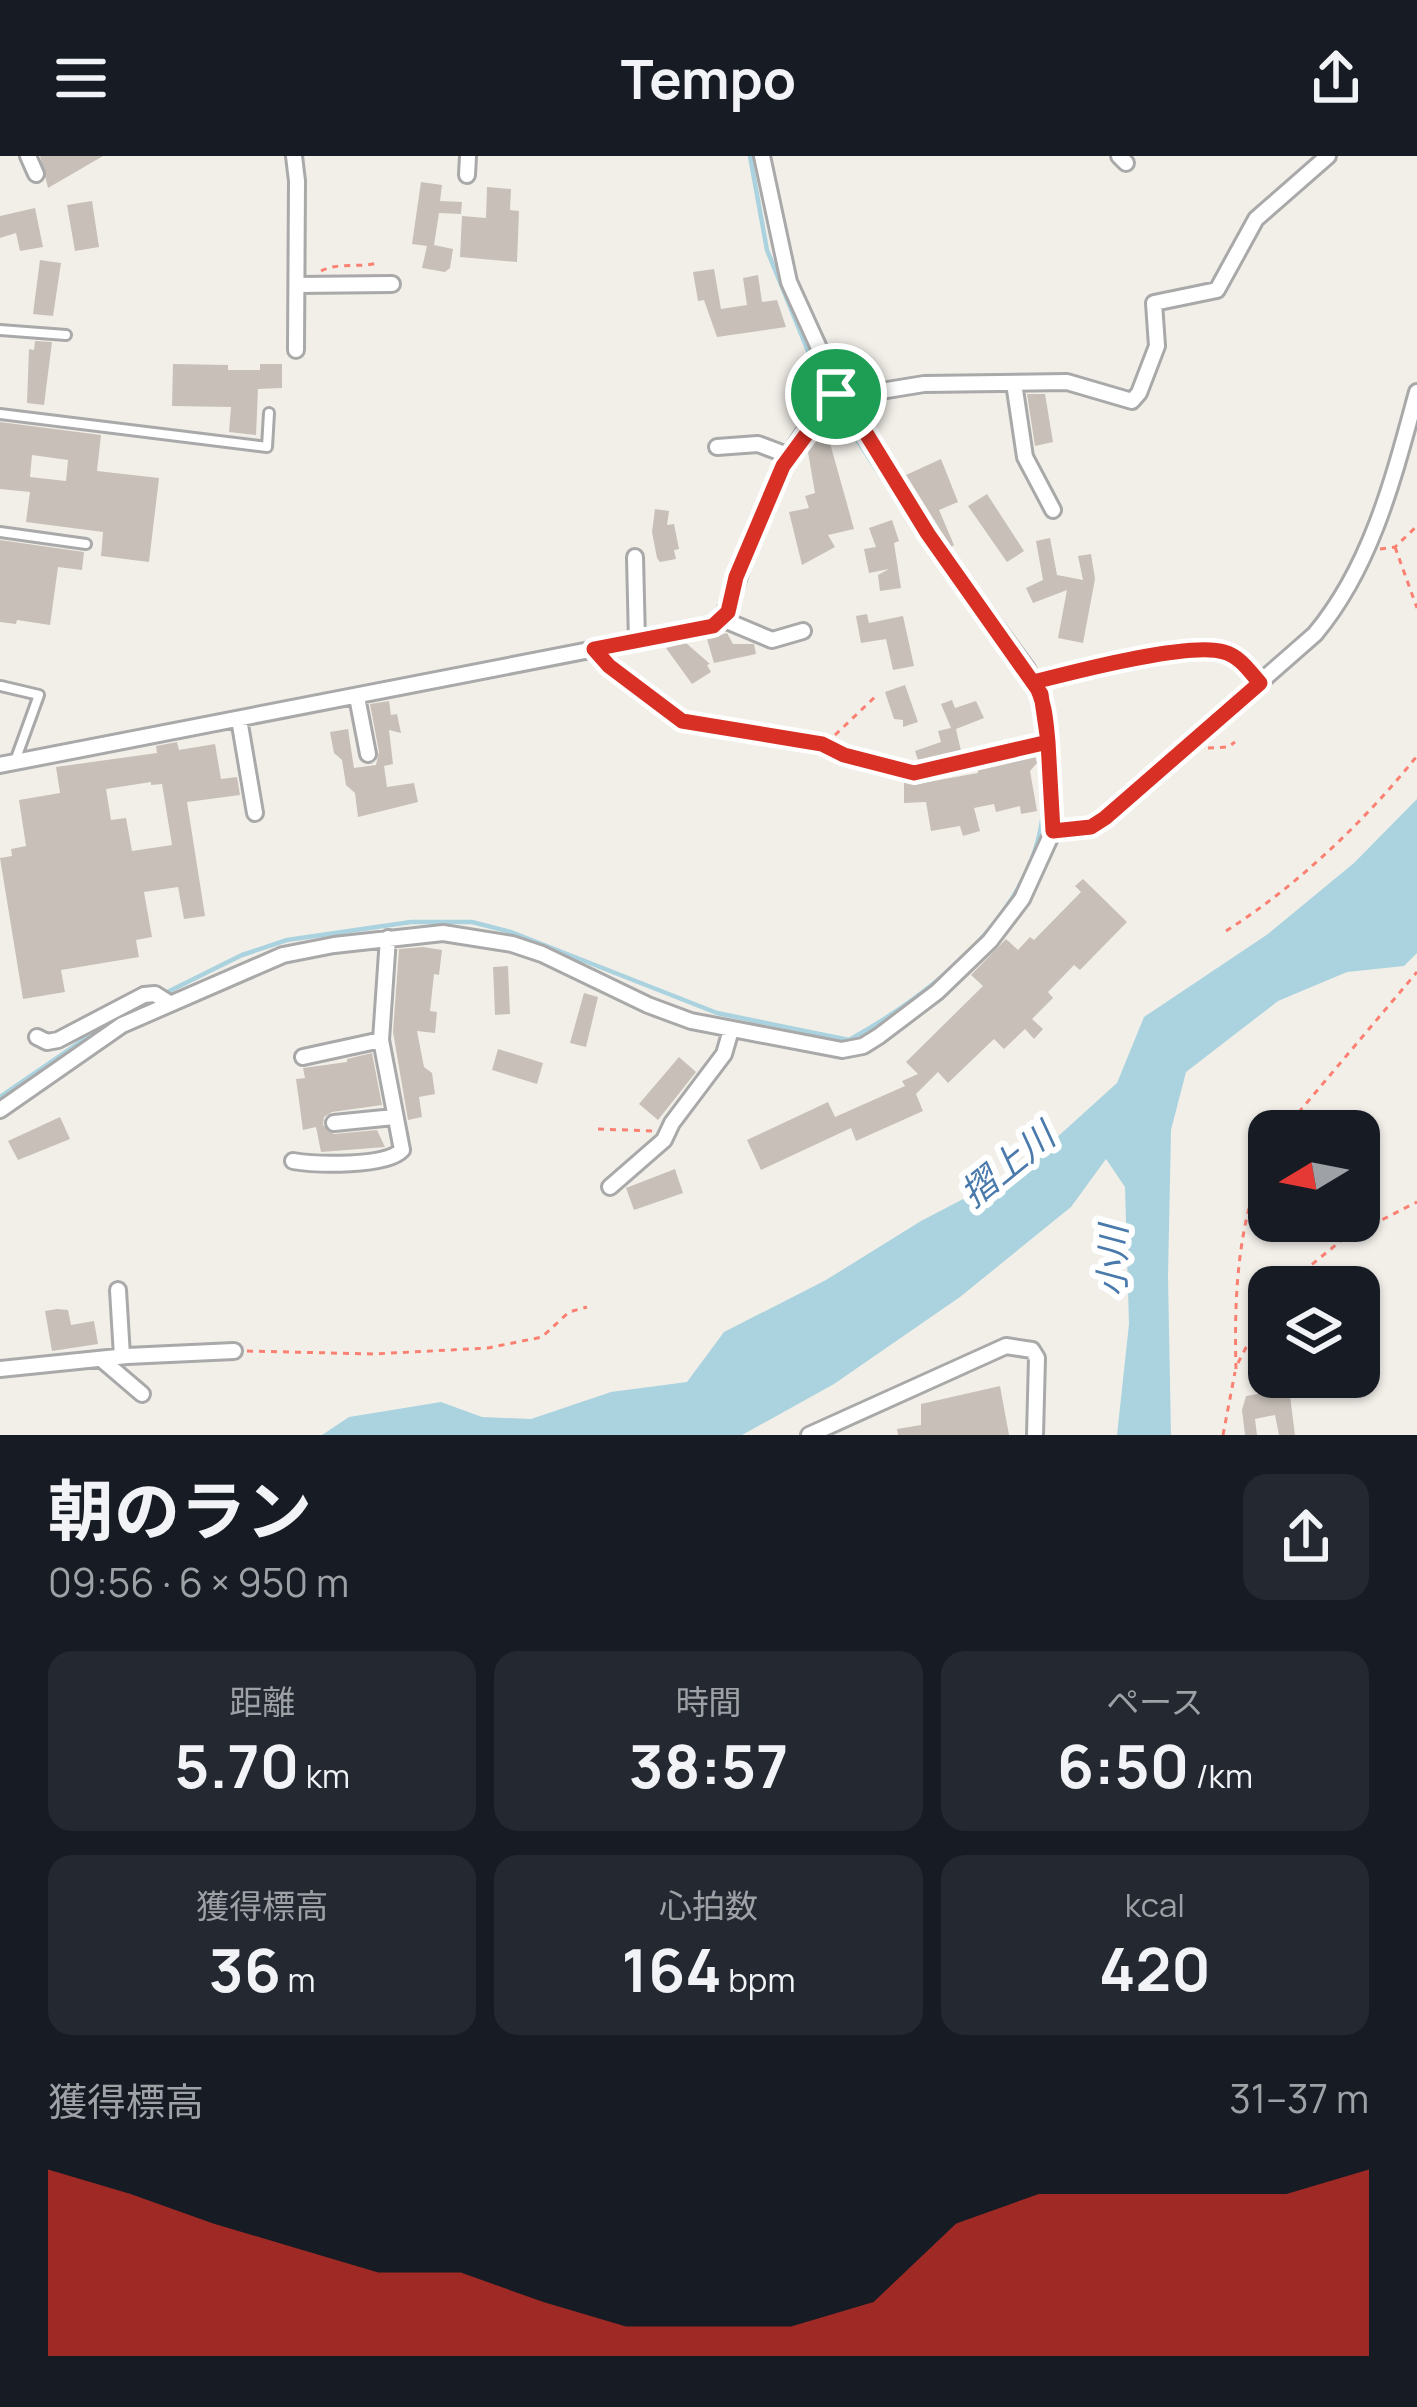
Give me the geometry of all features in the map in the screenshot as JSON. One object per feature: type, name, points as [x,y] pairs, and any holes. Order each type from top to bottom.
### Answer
[{"type":"street","points":[[28,156],[36,174]]},
{"type":"street","points":[[293,156],[296,350]]},
{"type":"street","points":[[467,156],[467,175]]},
{"type":"street","points":[[0,1110],[163,999],[283,955],[443,933],[512,944],[691,1021],[842,1050],[879,1036],[937,992],[990,940],[1022,899],[1053,831],[1041,694],[928,534],[840,394],[789,282],[762,156]]},
{"type":"street","points":[[8,764],[713,626],[728,612],[755,525],[790,456],[824,406],[840,394],[924,384],[1067,382],[1132,401],[1157,346],[1154,303],[1217,290],[1256,219],[1328,156]]},
{"type":"street","points":[[297,277],[392,284]]},
{"type":"street","points":[[1014,383],[1025,457],[1053,510]]},
{"type":"street","points":[[1053,831],[1091,827],[1105,818],[1260,683],[1332,613],[1384,504],[1417,392]]},
{"type":"street","points":[[718,447],[758,444],[790,456]]},
{"type":"street","points":[[634,557],[637,640]]},
{"type":"street","points":[[722,619],[772,640],[803,631]]},
{"type":"street","points":[[1034,682],[1083,669],[1209,649],[1240,659],[1260,683]]},
{"type":"street","points":[[357,697],[368,754]]},
{"type":"street","points":[[238,719],[254,813]]},
{"type":"street","points":[[822,744],[844,755],[914,773],[1043,743]]},
{"type":"street","points":[[292,1161],[318,1165],[394,1158],[403,1144],[381,1040],[388,938]]},
{"type":"street","points":[[37,1037],[58,1040],[129,1000],[163,999]]},
{"type":"street","points":[[610,1187],[667,1134],[724,1054],[731,1030]]},
{"type":"street","points":[[304,1057],[381,1040]]},
{"type":"street","points":[[334,1123],[394,1117]]},
{"type":"street","points":[[118,1290],[122,1356]]},
{"type":"street","points":[[813,1434],[1006,1346],[1032,1350],[1037,1358],[1035,1435]]},
{"type":"street","points":[[0,1370],[122,1356],[234,1351]]},
{"type":"street","points":[[101,1359],[142,1394]]},
{"type":"lane","points":[[0,330],[66,335]]},
{"type":"lane","points":[[0,414],[267,447],[269,413]]},
{"type":"lane","points":[[0,532],[86,544]]},
{"type":"lane","points":[[1,686],[39,695],[8,764]]},
{"type":"path","points":[[297,277],[332,266],[362,267],[377,262]]},
{"type":"path","points":[[1365,550],[1395,547],[1417,526]]},
{"type":"path","points":[[1395,547],[1417,608]]},
{"type":"path","points":[[594,649],[609,666],[682,721],[822,744],[878,694]]},
{"type":"path","points":[[1203,749],[1235,742]]},
{"type":"path","points":[[1226,931],[1257,911],[1362,818],[1417,756]]},
{"type":"path","points":[[1300,1110],[1417,972]]},
{"type":"path","points":[[598,1129],[667,1134]]},
{"type":"path","points":[[1311,1266],[1353,1234],[1417,1202]]},
{"type":"path","points":[[1223,1435],[1236,1369],[1240,1257],[1248,1222]]},
{"type":"path","points":[[234,1351],[373,1354],[488,1348],[542,1337],[569,1312],[587,1306]]},
{"type":"path","points":[[1236,1369],[1248,1345]]},
{"type":"water","points":[[1417,799],[1417,953],[1404,966],[1347,972],[1278,1001],[1186,1072],[1171,1130],[1171,1435],[1117,1435],[1129,1324],[1125,1187],[1106,1159],[1071,1207],[960,1297],[834,1384],[742,1435],[322,1435],[349,1417],[441,1402],[482,1417],[531,1419],[611,1392],[687,1382],[724,1332],[1023,1168],[1117,1083],[1144,1017],[1268,934],[1354,863]]},
{"type":"building","points":[[40,156],[103,156],[48,188]]},
{"type":"building","points":[[421,182],[442,185],[440,201],[462,202],[461,214],[439,213],[434,245],[453,249],[445,272],[422,268],[427,246],[412,244]]},
{"type":"building","points":[[487,187],[511,189],[510,210],[519,211],[517,262],[460,257],[462,216],[486,218]]},
{"type":"building","points":[[92,201],[99,247],[75,251],[67,205]]},
{"type":"building","points":[[35,208],[43,247],[20,251],[16,233],[0,238],[0,216]]},
{"type":"building","points":[[40,260],[61,263],[53,316],[33,314]]},
{"type":"building","points":[[714,269],[721,309],[747,305],[743,278],[758,275],[762,302],[777,300],[786,327],[717,337],[704,300],[698,301],[693,272]]},
{"type":"building","points":[[35,341],[52,342],[44,405],[27,403],[29,349],[34,350]]},
{"type":"building","points":[[173,364],[260,370],[260,364],[282,364],[282,388],[258,389],[256,435],[229,432],[231,407],[172,406]]},
{"type":"building","points":[[1027,394],[1045,394],[1053,442],[1035,446]]},
{"type":"building","points":[[0,422],[101,435],[97,471],[159,478],[149,562],[101,556],[103,532],[26,522],[30,492],[0,489]],"holes":[[[32,455],[68,460],[66,481],[30,477]]]},
{"type":"building","points":[[828,436],[854,529],[828,535],[835,547],[802,565],[789,512],[809,508],[805,496],[815,493],[808,452],[815,439]]},
{"type":"building","points":[[941,459],[958,502],[939,510],[951,547],[906,475]]},
{"type":"building","points":[[987,494],[1024,551],[1007,562],[968,506]]},
{"type":"building","points":[[655,509],[669,511],[667,525],[674,524],[679,549],[674,550],[676,559],[660,562],[657,558],[652,532]]},
{"type":"building","points":[[892,520],[899,541],[894,543],[901,588],[880,591],[878,575],[889,569],[869,573],[864,549],[876,547],[869,528]]},
{"type":"building","points":[[1050,538],[1057,575],[1083,580],[1078,556],[1091,554],[1095,579],[1083,643],[1058,638],[1067,590],[1033,603],[1026,588],[1043,580],[1036,541]]},
{"type":"building","points":[[0,540],[84,552],[82,570],[58,567],[50,625],[0,622]]},
{"type":"building","points":[[867,614],[869,623],[903,616],[914,666],[893,670],[886,639],[861,643],[856,616]]},
{"type":"building","points":[[727,633],[733,644],[754,644],[756,654],[714,663],[707,639]]},
{"type":"building","points":[[686,643],[710,664],[711,672],[692,684],[666,648]]},
{"type":"building","points":[[905,685],[918,722],[903,727],[903,720],[894,719],[885,692]]},
{"type":"building","points":[[952,700],[955,708],[976,701],[984,718],[956,729],[961,751],[918,760],[915,751],[941,742],[938,731],[951,728],[941,704]]},
{"type":"building","points":[[389,701],[401,733],[389,730],[393,764],[384,766],[387,787],[414,783],[418,802],[358,817],[355,793],[346,785],[330,732],[348,729],[354,768],[376,765],[379,752],[370,704]]},
{"type":"building","points":[[177,742],[179,750],[215,744],[221,779],[237,777],[240,795],[187,802],[205,916],[184,919],[178,887],[144,892],[152,937],[136,940],[139,957],[61,970],[65,992],[23,999],[0,858],[26,846],[19,800],[60,793],[56,767],[157,753],[156,746]],"holes":[[[162,784],[172,845],[132,851],[126,818],[111,820],[106,789]]]},
{"type":"building","points":[[1035,756],[1037,763],[1030,771],[1037,811],[1021,814],[1020,806],[996,812],[994,804],[974,808],[980,831],[963,836],[960,826],[931,831],[926,802],[904,803],[904,782],[978,773]]},
{"type":"building","points":[[1083,879],[1127,922],[1080,970],[1074,965],[1048,992],[1053,998],[1032,1019],[1043,1029],[1034,1039],[1025,1029],[1004,1049],[994,1039],[948,1083],[938,1072],[916,1094],[923,1111],[856,1141],[851,1128],[761,1170],[747,1140],[828,1102],[835,1117],[905,1086],[902,1081],[918,1074],[906,1062],[983,986],[971,975],[1006,939],[1018,950],[1030,937],[1034,940],[1081,892],[1075,886]]},
{"type":"building","points":[[399,949],[442,950],[430,1011],[437,1012],[435,1033],[417,1031],[435,1094],[419,1097],[422,1117],[408,1120],[393,1032]]},
{"type":"building","points":[[508,966],[510,1014],[495,1015],[493,967]]},
{"type":"building","points":[[584,993],[598,997],[586,1047],[570,1043]]},
{"type":"building","points":[[498,1049],[543,1063],[537,1084],[492,1070]]},
{"type":"building","points":[[372,1053],[382,1105],[332,1112],[324,1117],[323,1125],[334,1134],[377,1130],[385,1147],[321,1152],[316,1127],[303,1130],[296,1079],[305,1078],[303,1068]]},
{"type":"building","points":[[679,1057],[696,1072],[658,1120],[639,1104]]},
{"type":"building","points":[[60,1117],[70,1139],[18,1160],[8,1141]]},
{"type":"building","points":[[675,1169],[683,1193],[634,1210],[626,1188]]},
{"type":"building","points":[[68,1310],[71,1325],[94,1321],[98,1344],[52,1351],[45,1311]]},
{"type":"building","points":[[1000,1386],[1009,1435],[898,1435],[897,1429],[921,1425],[921,1404]]},
{"type":"building","points":[[1246,1396],[1290,1398],[1295,1435],[1279,1435],[1275,1415],[1255,1419],[1257,1435],[1245,1435],[1242,1410]]},
{"type":"waterway","points":[[750,156],[767,250],[823,388],[940,566],[1032,691],[1042,764]]},
{"type":"waterway","points":[[0,1097],[115,1018],[242,955],[287,940],[411,922],[472,922],[511,932],[717,1013],[849,1040],[918,996],[981,939],[1027,871],[1040,833],[1044,793]]},
{"type":"route","points":[[836,394],[783,466],[755,525],[722,619],[713,626],[594,649],[661,707],[696,725],[822,744],[844,755],[914,773],[1048,742],[1041,694],[1034,682],[1083,669],[1209,649],[1240,659],[1260,683],[1105,818],[1091,827],[1053,831],[1047,724],[1041,694],[928,534],[840,391],[836,394]]},
{"type":"water label","name":"摺上川","points":[[1007,1164]]},
{"type":"water label","name":"小川","points":[[1112,1261]]}]
